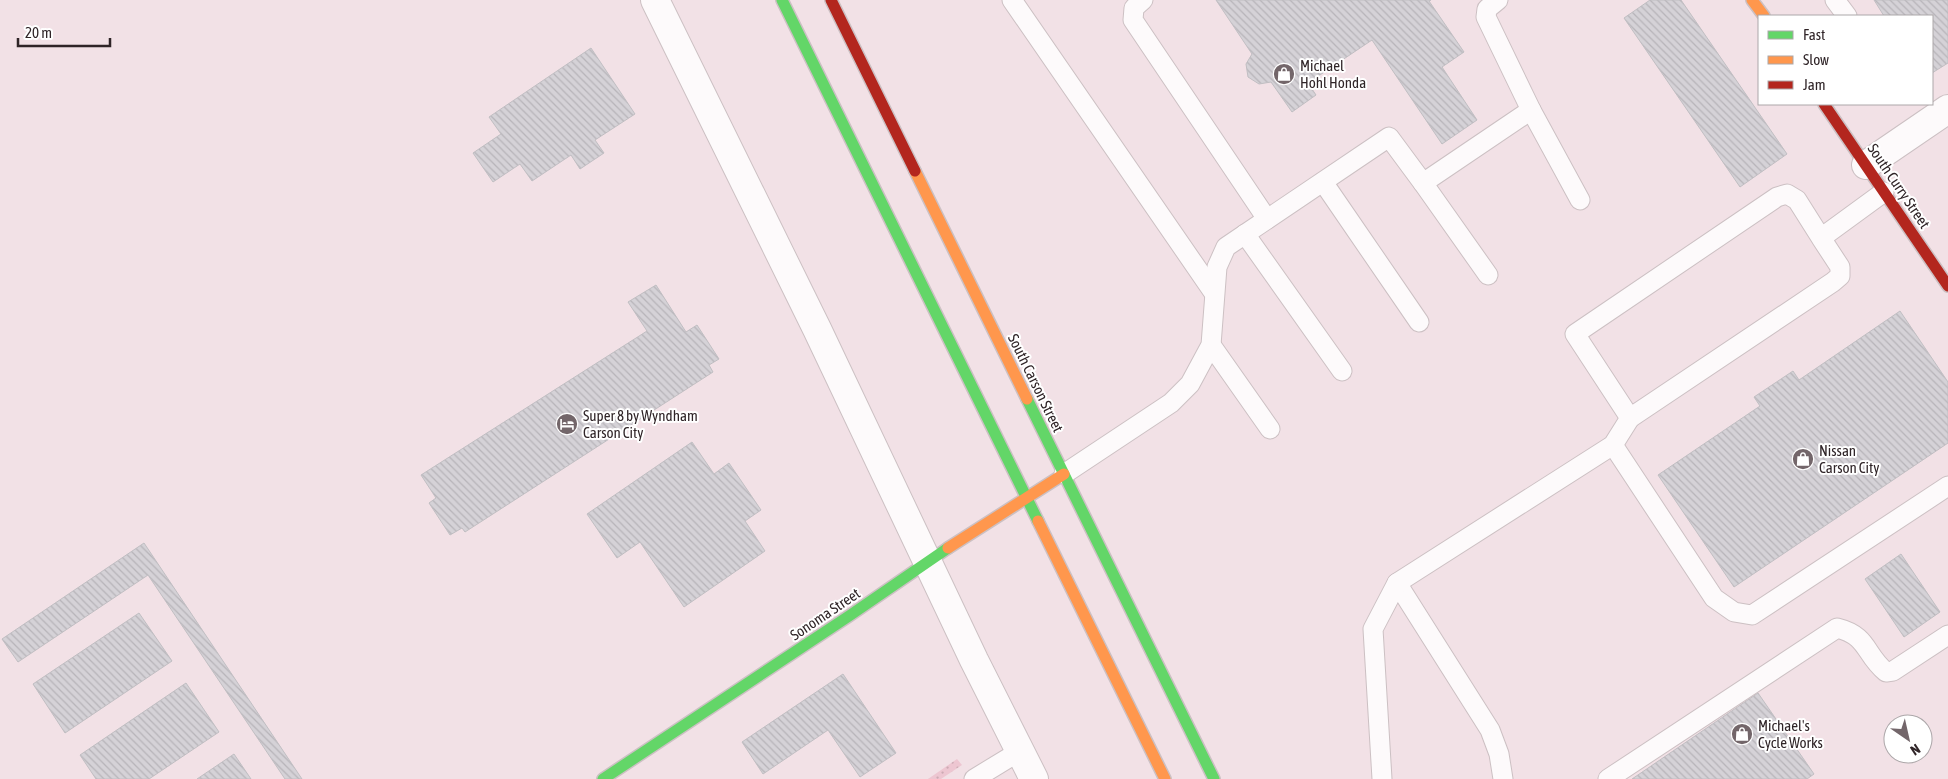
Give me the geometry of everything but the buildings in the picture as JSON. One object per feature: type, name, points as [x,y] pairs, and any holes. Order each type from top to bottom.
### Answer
[{"type":"main road","points":[[782,0],[1165,779]]},
{"type":"main road","name":"South Carson Street","points":[[831,0],[1214,779]]},
{"type":"main road","points":[[1752,0],[1763,15]]},
{"type":"main road","name":"South Curry Street","points":[[1825,105],[1948,286]]},
{"type":"main road","name":"Sonoma Street","points":[[603,779],[849,616],[928,560],[1064,474]]},
{"type":"street","points":[[655,0],[928,560],[974,660],[1034,779]]},
{"type":"street","points":[[1866,164],[1948,109]]},
{"type":"lane","points":[[1012,0],[1214,292]]},
{"type":"lane","points":[[1120,0],[1267,219]]},
{"type":"lane","points":[[1133,20],[1134,8],[1143,0]]},
{"type":"lane","points":[[1498,0],[1487,9],[1486,17],[1531,110],[1580,200]]},
{"type":"lane","points":[[1835,0],[1845,15]]},
{"type":"lane","points":[[1423,183],[1531,110]]},
{"type":"lane","points":[[1064,474],[1171,403],[1190,384],[1211,345],[1217,267],[1226,247],[1390,137],[1488,275]]},
{"type":"lane","points":[[1323,182],[1419,322]]},
{"type":"lane","points":[[1821,238],[1884,192]]},
{"type":"lane","points":[[1382,779],[1373,629],[1397,583],[1613,445],[1630,418],[1840,276],[1840,267],[1796,200],[1787,194],[1777,197],[1575,334],[1630,418]]},
{"type":"lane","points":[[1245,234],[1342,371]]},
{"type":"lane","points":[[1211,345],[1270,428]]},
{"type":"lane","points":[[1613,445],[1714,598],[1734,612],[1752,615],[1948,486]]},
{"type":"lane","points":[[1397,583],[1490,730],[1499,754],[1503,779]]},
{"type":"lane","points":[[1608,779],[1837,628],[1858,635],[1880,667],[1886,672],[1892,672],[1948,635]]},
{"type":"lane","points":[[974,779],[1020,751]]},
{"type":"shaded area","points":[[957,759],[962,765],[941,779],[928,779]]},
{"type":"traffic: fast","points":[[782,0],[1038,521]]},
{"type":"traffic: fast","points":[[1027,399],[1214,779]]},
{"type":"traffic: fast","points":[[603,779],[948,548]]},
{"type":"traffic: slow","points":[[1752,0],[1763,15]]},
{"type":"traffic: slow","points":[[915,171],[1027,399]]},
{"type":"traffic: slow","points":[[948,548],[1064,474]]},
{"type":"traffic: slow","points":[[1038,521],[1165,779]]},
{"type":"traffic: jam","points":[[831,0],[915,171]]},
{"type":"traffic: jam","points":[[1825,105],[1948,286]]},
{"type":"place","name":"Michael Hohl Honda","points":[[1284,74]]},
{"type":"place","name":"Super 8 by Wyndham Carson City","points":[[567,424]]},
{"type":"place","name":"Nissan Carson City","points":[[1803,459]]},
{"type":"place","name":"Michael's Cycle Works","points":[[1742,734]]}]
